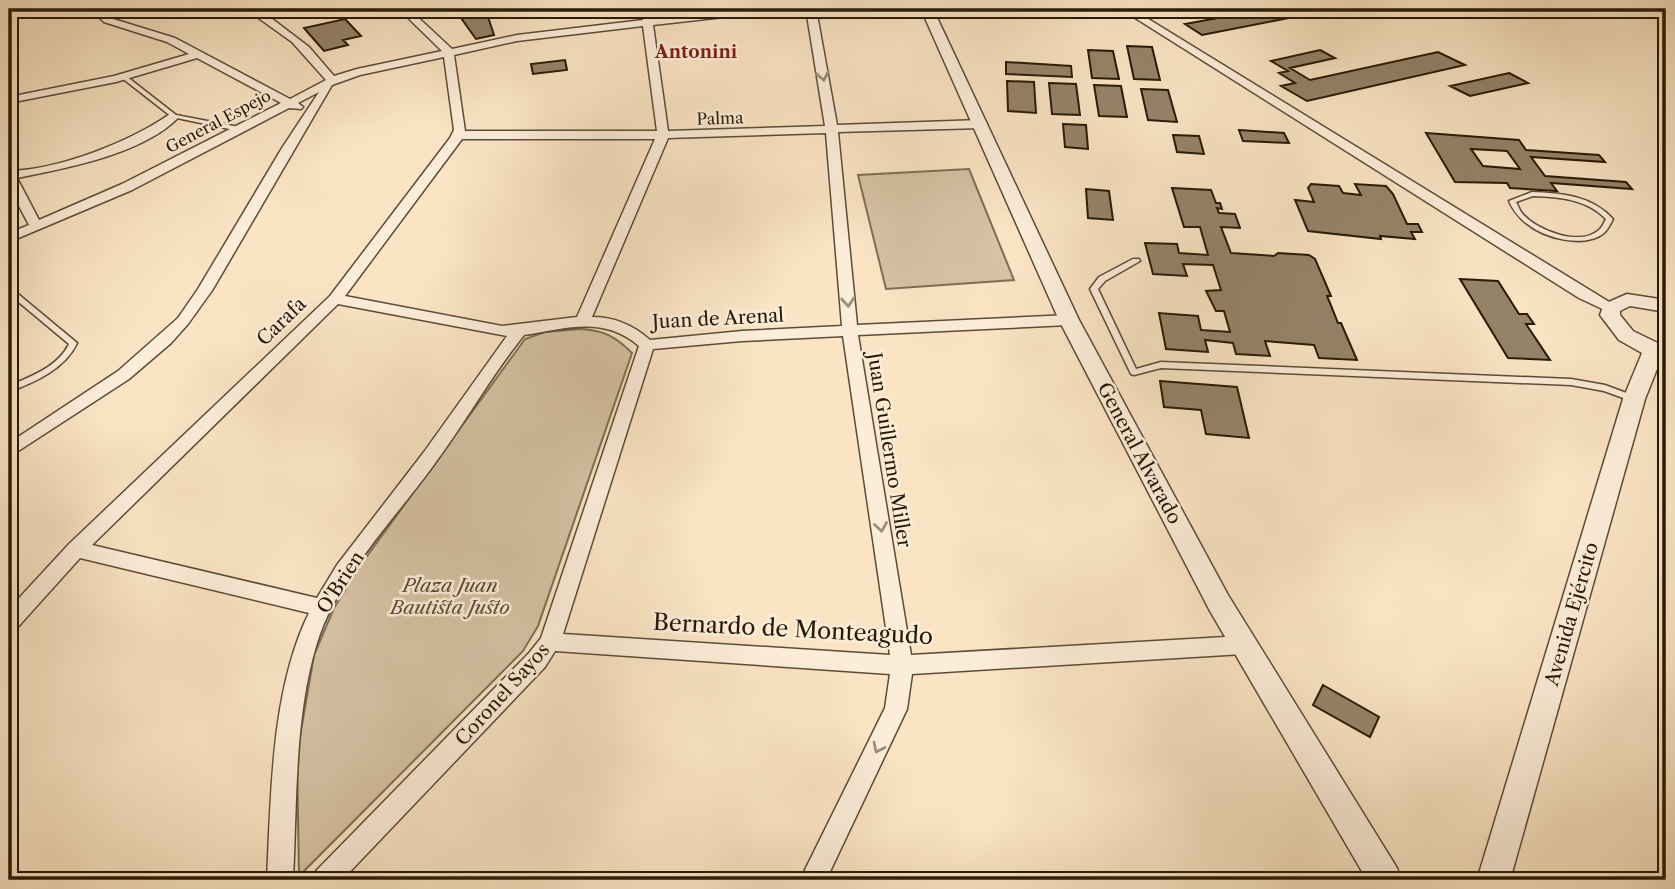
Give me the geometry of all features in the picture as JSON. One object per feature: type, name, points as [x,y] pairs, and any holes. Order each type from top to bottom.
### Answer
[{"type":"street","points":[[9,15],[30,10],[55,12],[72,9]]},
{"type":"street","points":[[109,9],[102,15],[107,20],[171,40],[200,54],[233,75],[291,103],[306,119]]},
{"type":"street","points":[[254,11],[296,9]]},
{"type":"street","points":[[404,9],[448,51],[459,135]]},
{"type":"street","points":[[583,320],[663,135],[648,23],[649,9]]},
{"type":"street","name":"General Espejo","points":[[9,238],[127,187],[332,81],[383,65],[534,35],[769,9]]},
{"type":"street","name":"Juan Guillermo Miller","points":[[811,9],[832,130],[850,332],[902,665],[896,709],[813,880]]},
{"type":"street","name":"General Alvarado","points":[[927,9],[1069,320],[1243,645],[1385,880]]},
{"type":"street","points":[[1126,9],[1584,295],[1611,308]]},
{"type":"street","points":[[9,451],[121,375],[182,322],[332,81],[319,60],[304,45],[254,11]]},
{"type":"street","points":[[9,100],[124,77],[200,54]]},
{"type":"street","points":[[36,226],[9,176],[123,145],[159,129],[174,116]]},
{"type":"street","name":"Palma","points":[[459,135],[663,135],[981,124]]},
{"type":"street","name":"Carafa","points":[[9,623],[76,549],[335,299],[459,135]]},
{"type":"street","name":"Juan de Arenal","points":[[335,299],[502,331],[519,331],[583,320],[608,322],[639,336],[647,345],[742,336],[1069,320]]},
{"type":"street","points":[[1611,308],[1627,300],[1666,306]]},
{"type":"street","points":[[1611,308],[1610,315],[1614,324],[1623,334],[1660,352]]},
{"type":"street","name":"O'Brien","points":[[280,880],[289,751],[297,690],[306,643],[320,607],[430,456],[487,369],[519,331]]},
{"type":"street","name":"Coronel Sayos","points":[[326,880],[537,660],[550,642],[647,345]]},
{"type":"street","name":"Avenida Ejército","points":[[1493,880],[1634,399],[1660,352]]},
{"type":"street","points":[[76,549],[320,607]]},
{"type":"street","name":"Bernardo de Monteagudo","points":[[550,642],[902,665],[1243,645]]},
{"type":"lane","points":[[124,77],[174,116],[239,129]]},
{"type":"lane","points":[[1532,194],[1547,194],[1570,197],[1602,210],[1610,219],[1608,225],[1591,238],[1579,239],[1553,235],[1537,228],[1524,219],[1512,201],[1532,194]]},
{"type":"lane","points":[[1136,261],[1102,279],[1094,289],[1133,372],[1161,365],[1571,382],[1605,388],[1634,399]]},
{"type":"lane","points":[[9,291],[73,343],[70,352],[59,361],[9,389]]},
{"type":"green space","points":[[969,169],[1014,280],[886,289],[858,175]]},
{"type":"green space","name":"Plaza Juan Bautista Justo","points":[[580,329],[609,335],[632,353],[538,626],[523,651],[299,876],[297,754],[314,655],[334,608],[362,563],[525,339],[545,332]]},
{"type":"building","points":[[1267,9],[1334,9],[1202,35],[1185,24]]},
{"type":"building","points":[[487,14],[494,35],[476,39],[461,18]]},
{"type":"building","points":[[345,19],[361,36],[343,40],[348,45],[324,51],[304,28]]},
{"type":"building","points":[[1127,46],[1152,47],[1160,80],[1134,79]]},
{"type":"building","points":[[1088,50],[1113,51],[1119,79],[1092,78]]},
{"type":"building","points":[[1320,50],[1335,58],[1290,68],[1310,80],[1438,52],[1465,65],[1307,101],[1281,86],[1295,83],[1279,73],[1288,71],[1271,61]]},
{"type":"building","points":[[565,60],[567,70],[533,74],[531,64]]},
{"type":"building","points":[[1006,62],[1071,66],[1072,77],[1006,74]]},
{"type":"building","points":[[1509,73],[1528,83],[1470,96],[1450,86]]},
{"type":"building","points":[[1007,81],[1034,82],[1036,113],[1008,111]]},
{"type":"building","points":[[1049,83],[1076,84],[1080,115],[1052,114]]},
{"type":"building","points":[[1094,85],[1121,86],[1127,117],[1099,116]]},
{"type":"building","points":[[1141,89],[1168,90],[1177,122],[1148,120]]},
{"type":"building","points":[[1063,124],[1086,125],[1088,149],[1065,147]]},
{"type":"building","points":[[1239,130],[1284,133],[1289,143],[1243,141]]},
{"type":"building","points":[[1426,133],[1519,140],[1526,150],[1599,155],[1605,162],[1531,157],[1545,176],[1626,182],[1632,189],[1551,183],[1557,191],[1510,188],[1507,183],[1455,182]],"holes":[[[1471,149],[1507,151],[1520,169],[1483,166]]]},
{"type":"building","points":[[1173,135],[1199,136],[1204,154],[1177,152]]},
{"type":"building","points":[[1311,184],[1339,186],[1343,193],[1361,195],[1355,184],[1386,186],[1393,194],[1407,224],[1418,224],[1422,232],[1411,232],[1415,239],[1380,236],[1381,239],[1308,231],[1295,200],[1314,202],[1308,188]]},
{"type":"building","points":[[1172,188],[1211,190],[1216,203],[1220,203],[1222,209],[1217,208],[1219,213],[1235,214],[1240,228],[1221,227],[1231,253],[1309,255],[1315,259],[1331,296],[1327,296],[1338,323],[1341,323],[1357,360],[1319,358],[1314,345],[1265,341],[1270,356],[1236,354],[1233,343],[1205,340],[1208,352],[1166,349],[1159,313],[1198,316],[1201,330],[1230,332],[1224,311],[1216,311],[1206,291],[1221,290],[1213,265],[1183,264],[1187,276],[1153,274],[1145,243],[1177,244],[1179,253],[1208,255],[1200,227],[1184,227]]},
{"type":"building","points":[[1086,189],[1109,191],[1113,220],[1088,218]]},
{"type":"building","points":[[1460,279],[1498,281],[1519,314],[1527,314],[1534,324],[1526,324],[1550,360],[1508,358]]},
{"type":"building","points":[[1160,381],[1237,387],[1249,438],[1206,434],[1201,410],[1164,407]]},
{"type":"building","points":[[1323,685],[1379,717],[1370,737],[1313,705]]},
{"type":"district","name":"Antonini","points":[[696,52]]}]
